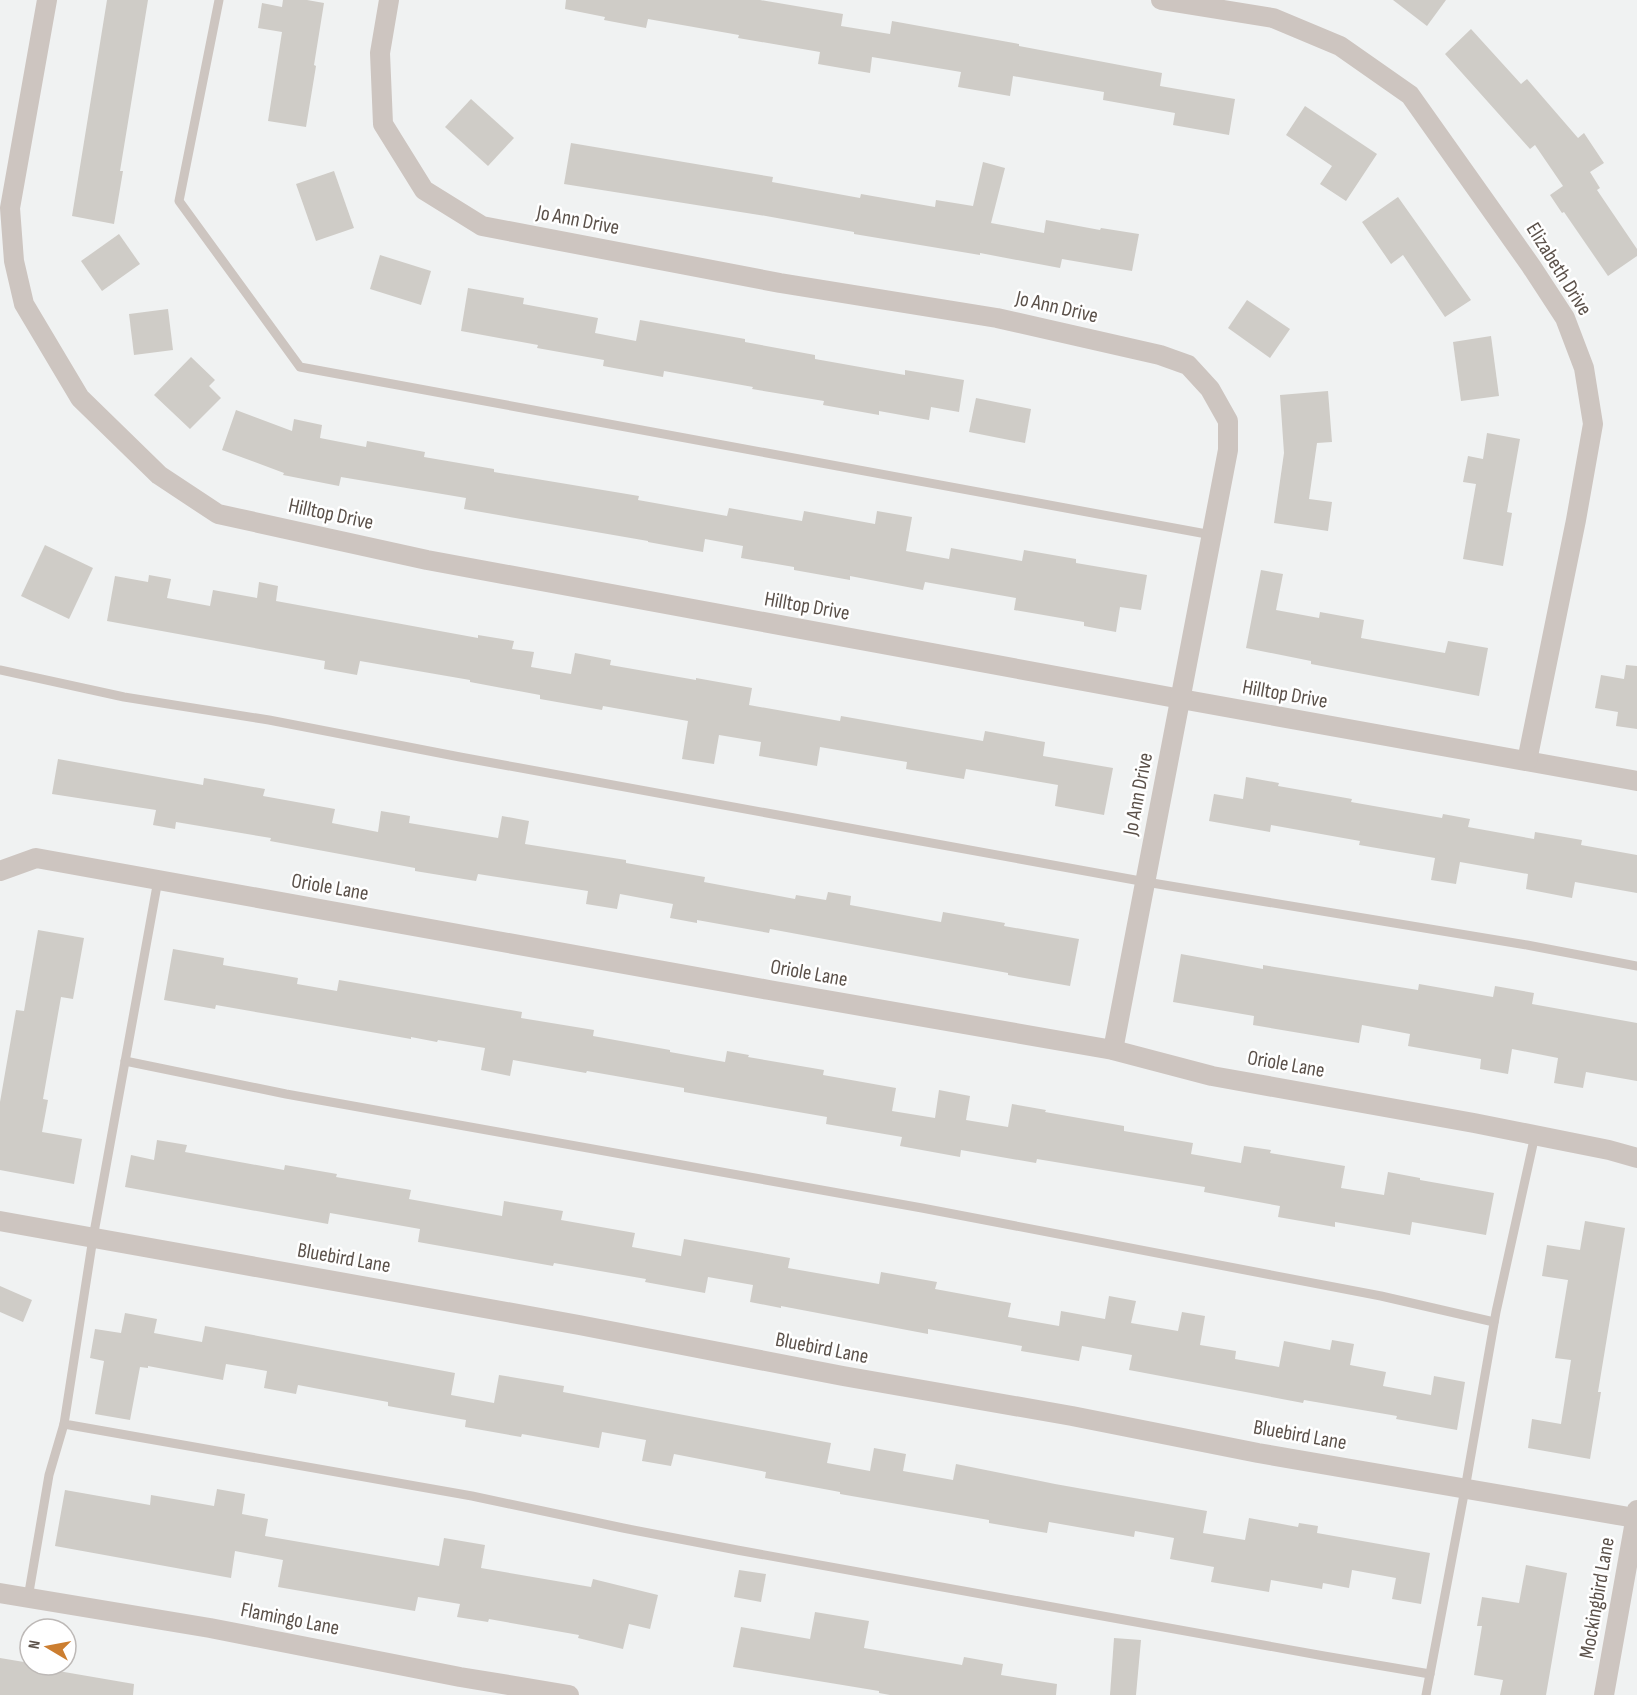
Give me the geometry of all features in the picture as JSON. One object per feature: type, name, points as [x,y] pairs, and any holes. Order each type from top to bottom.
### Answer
[{"type":"street","name":"Hilltop Drive","points":[[47,0],[10,208],[14,261],[24,304],[80,398],[159,475],[218,514],[439,562],[1637,781]]},
{"type":"street","name":"Jo Ann Drive","points":[[389,0],[380,53],[384,124],[424,190],[482,226],[780,283],[997,318],[1160,356],[1188,365],[1210,389],[1228,421],[1228,450],[1113,1050]]},
{"type":"street","name":"Elizabeth Drive","points":[[1169,1],[1273,18],[1340,46],[1410,95],[1531,266],[1564,318],[1584,368],[1593,424],[1527,761]]},
{"type":"street","name":"Oriole Lane","points":[[0,872],[36,858],[1113,1050],[1212,1076],[1463,1120],[1609,1150],[1637,1158]]},
{"type":"street","name":"Bluebird Lane","points":[[0,1221],[579,1325],[843,1376],[1072,1416],[1258,1453],[1465,1489],[1636,1514]]},
{"type":"street","name":"Mockingbird Lane","points":[[1604,1695],[1636,1514]]},
{"type":"street","name":"Flamingo Lane","points":[[0,1593],[210,1628],[460,1677],[569,1695]]},
{"type":"lane","points":[[219,0],[179,201],[300,367],[1212,536]]},
{"type":"lane","points":[[0,670],[124,697],[269,720],[1146,882],[1527,945],[1637,966]]},
{"type":"lane","points":[[28,1598],[49,1475],[64,1424],[93,1238],[158,880]]},
{"type":"lane","points":[[125,1060],[286,1094],[922,1208],[1359,1292],[1494,1322]]},
{"type":"lane","points":[[1426,1695],[1494,1322],[1535,1135]]},
{"type":"lane","points":[[64,1424],[472,1496],[623,1528],[1430,1674]]},
{"type":"building","points":[[107,0],[148,0],[120,171],[123,171],[114,224],[72,216]]},
{"type":"building","points":[[283,0],[324,3],[306,127],[268,121],[282,32],[258,28],[262,3],[282,7]]},
{"type":"building","points":[[566,0],[760,0],[843,14],[841,26],[890,34],[892,21],[1162,73],[1160,86],[1235,99],[1229,135],[1173,125],[1175,113],[1103,100],[1104,92],[1013,76],[1010,96],[958,87],[961,72],[872,57],[870,73],[818,64],[820,52],[738,38],[739,35],[648,19],[646,28],[604,20],[605,17],[565,9]]},
{"type":"building","points":[[1393,0],[1446,0],[1427,26]]},
{"type":"building","points":[[1471,29],[1521,84],[1527,79],[1578,138],[1584,133],[1604,163],[1590,172],[1600,188],[1597,190],[1637,249],[1637,256],[1608,276],[1550,195],[1563,186],[1535,145],[1530,149],[1445,54]]},
{"type":"building","points":[[471,99],[514,138],[488,166],[445,127]]},
{"type":"building","points":[[1305,106],[1377,154],[1346,201],[1320,184],[1332,166],[1286,135]]},
{"type":"building","points":[[571,143],[773,177],[772,182],[860,198],[861,194],[935,207],[936,200],[973,206],[983,162],[1005,168],[991,223],[1044,233],[1046,220],[1100,230],[1101,228],[1139,234],[1132,271],[1062,259],[1060,268],[854,234],[854,232],[766,216],[564,184]]},
{"type":"building","points":[[334,171],[354,228],[316,241],[296,184]]},
{"type":"building","points":[[1398,197],[1471,300],[1445,317],[1403,255],[1391,264],[1362,222]]},
{"type":"building","points":[[119,234],[140,264],[102,291],[81,261]]},
{"type":"building","points":[[380,255],[431,271],[421,305],[370,289]]},
{"type":"building","points":[[468,288],[524,298],[523,304],[598,318],[595,333],[636,341],[640,320],[745,339],[745,342],[815,355],[815,359],[905,375],[905,370],[964,380],[959,412],[931,407],[929,420],[879,411],[879,415],[823,405],[824,401],[664,371],[663,377],[603,366],[604,360],[461,331]]},
{"type":"building","points":[[1247,300],[1290,329],[1270,358],[1228,328]]},
{"type":"building","points":[[168,309],[173,350],[134,355],[129,314]]},
{"type":"building","points":[[1491,336],[1499,396],[1461,401],[1453,342]]},
{"type":"building","points":[[191,357],[215,380],[209,386],[221,398],[190,429],[154,395]]},
{"type":"building","points":[[1328,391],[1332,442],[1317,443],[1309,499],[1332,502],[1328,531],[1274,523],[1284,453],[1280,395]]},
{"type":"building","points":[[976,398],[1031,409],[1025,443],[969,432]]},
{"type":"building","points":[[236,410],[292,431],[294,419],[322,425],[320,438],[366,447],[367,441],[425,452],[424,457],[494,469],[494,472],[639,496],[638,500],[727,516],[729,508],[802,521],[804,511],[875,524],[877,511],[912,517],[906,551],[949,559],[951,548],[1022,561],[1024,550],[1076,559],[1076,563],[1147,575],[1141,610],[1120,607],[1116,632],[1084,626],[1084,622],[1014,610],[1016,598],[925,582],[923,590],[850,576],[850,580],[741,558],[743,546],[705,539],[703,552],[464,509],[466,498],[341,477],[339,486],[283,475],[284,473],[222,450]]},
{"type":"building","points":[[1487,433],[1520,439],[1507,512],[1512,513],[1503,566],[1463,559],[1476,484],[1463,482],[1468,456],[1483,459]]},
{"type":"building","points":[[45,545],[93,568],[69,619],[21,596]]},
{"type":"building","points":[[1261,570],[1283,574],[1276,610],[1319,618],[1320,612],[1364,620],[1361,638],[1445,653],[1448,641],[1488,648],[1479,696],[1311,664],[1311,661],[1246,648]]},
{"type":"building","points":[[149,575],[171,579],[167,598],[210,606],[213,590],[257,598],[259,582],[278,586],[276,601],[478,638],[478,635],[514,641],[512,649],[534,652],[531,667],[571,674],[575,653],[611,660],[610,665],[752,688],[749,705],[840,721],[841,716],[983,741],[985,731],[1045,742],[1043,756],[1113,768],[1104,815],[1055,806],[1058,785],[966,769],[964,779],[906,769],[907,762],[820,747],[817,766],[759,756],[761,742],[719,735],[714,764],[682,759],[688,721],[603,706],[602,710],[540,699],[540,695],[470,682],[470,680],[360,661],[357,675],[324,669],[325,661],[107,621],[115,576],[148,582]]},
{"type":"building","points":[[1626,665],[1637,666],[1637,729],[1616,726],[1618,712],[1595,708],[1601,675],[1624,679]]},
{"type":"building","points":[[58,759],[203,785],[204,778],[265,789],[263,796],[335,809],[332,823],[378,832],[381,811],[410,816],[409,823],[498,838],[502,816],[529,821],[525,844],[626,860],[626,863],[705,877],[704,882],[795,899],[796,895],[826,900],[828,892],[851,896],[850,905],[941,922],[943,912],[1005,923],[1004,926],[1079,939],[1070,986],[770,929],[769,933],[697,920],[697,923],[670,918],[673,904],[620,894],[617,909],[586,904],[588,891],[478,874],[476,881],[415,871],[415,868],[270,841],[271,838],[176,822],[175,829],[153,825],[156,810],[52,794]]},
{"type":"building","points":[[1246,777],[1279,783],[1278,786],[1352,799],[1351,802],[1442,818],[1443,814],[1470,819],[1468,827],[1534,839],[1535,832],[1582,840],[1581,845],[1637,855],[1637,893],[1575,882],[1572,898],[1526,889],[1528,874],[1460,862],[1456,884],[1431,880],[1435,858],[1359,845],[1360,841],[1271,825],[1270,832],[1209,821],[1214,794],[1243,799]]},
{"type":"building","points":[[38,930],[84,938],[73,999],[61,997],[43,1099],[48,1100],[42,1132],[82,1139],[74,1184],[0,1170],[0,1102],[16,1010],[24,1011]]},
{"type":"building","points":[[173,949],[224,958],[223,965],[298,978],[297,984],[337,991],[339,980],[522,1012],[521,1018],[594,1030],[593,1036],[670,1050],[670,1052],[725,1062],[727,1051],[749,1055],[748,1057],[824,1070],[823,1075],[896,1088],[892,1111],[935,1118],[939,1090],[970,1096],[966,1120],[1008,1127],[1012,1104],[1124,1126],[1124,1131],[1193,1143],[1191,1154],[1241,1163],[1244,1146],[1271,1150],[1270,1153],[1345,1166],[1341,1188],[1384,1195],[1388,1172],[1494,1193],[1486,1235],[1412,1222],[1410,1235],[1335,1222],[1335,1227],[1278,1217],[1280,1206],[1204,1192],[1205,1187],[1037,1159],[1036,1163],[961,1150],[960,1157],[900,1146],[902,1137],[826,1124],[827,1117],[684,1092],[684,1088],[513,1060],[510,1076],[481,1070],[485,1048],[438,1040],[437,1042],[411,1037],[411,1039],[216,1005],[215,1009],[164,1000]]},
{"type":"building","points":[[1181,954],[1263,969],[1263,965],[1418,990],[1419,984],[1493,997],[1495,986],[1534,993],[1532,1004],[1637,1023],[1637,1081],[1586,1072],[1583,1088],[1554,1083],[1558,1058],[1512,1049],[1508,1074],[1480,1069],[1481,1059],[1408,1046],[1410,1034],[1362,1025],[1359,1043],[1253,1025],[1254,1016],[1173,1002]]},
{"type":"building","points":[[157,1140],[187,1145],[185,1152],[284,1170],[285,1165],[337,1174],[336,1177],[411,1190],[409,1199],[502,1216],[504,1201],[563,1211],[561,1220],[635,1233],[632,1247],[681,1256],[684,1239],[790,1258],[788,1268],[879,1284],[881,1272],[937,1282],[935,1289],[1011,1303],[1008,1317],[1059,1326],[1061,1311],[1105,1319],[1109,1296],[1136,1301],[1131,1323],[1178,1331],[1182,1312],[1205,1316],[1200,1345],[1236,1351],[1235,1359],[1279,1367],[1284,1341],[1330,1350],[1332,1340],[1354,1344],[1350,1365],[1386,1372],[1383,1386],[1431,1395],[1434,1376],[1465,1382],[1457,1430],[1396,1419],[1397,1416],[1304,1400],[1303,1403],[1129,1370],[1132,1355],[1082,1346],[1079,1361],[1021,1351],[1022,1346],[928,1329],[928,1334],[750,1302],[753,1285],[708,1277],[705,1293],[645,1282],[646,1279],[554,1263],[553,1266],[418,1242],[420,1229],[330,1213],[328,1224],[125,1187],[131,1155],[154,1160]]},
{"type":"building","points":[[1585,1221],[1625,1228],[1598,1392],[1601,1392],[1590,1459],[1528,1448],[1532,1419],[1561,1424],[1571,1360],[1555,1358],[1568,1280],[1542,1276],[1547,1245],[1580,1250]]},
{"type":"building","points":[[0,1286],[32,1300],[23,1322],[0,1312]]},
{"type":"building","points":[[125,1313],[157,1319],[154,1333],[202,1342],[205,1326],[455,1373],[451,1395],[494,1403],[499,1375],[564,1386],[563,1392],[831,1443],[827,1463],[870,1471],[874,1448],[906,1454],[903,1471],[953,1480],[956,1464],[1207,1511],[1203,1533],[1245,1540],[1249,1518],[1298,1527],[1299,1523],[1318,1526],[1317,1533],[1430,1553],[1421,1604],[1392,1599],[1396,1578],[1352,1570],[1349,1588],[1323,1583],[1322,1589],[1271,1580],[1269,1592],[1211,1582],[1214,1567],[1170,1559],[1174,1538],[1135,1531],[1134,1537],[1049,1522],[1047,1533],[989,1523],[989,1520],[840,1494],[840,1492],[765,1478],[766,1472],[674,1454],[671,1466],[642,1461],[646,1440],[602,1432],[599,1448],[522,1434],[521,1437],[465,1427],[466,1420],[388,1406],[388,1402],[298,1385],[296,1394],[264,1388],[267,1371],[226,1364],[223,1380],[148,1366],[148,1368],[140,1367],[130,1420],[95,1414],[104,1361],[90,1358],[95,1329],[121,1333]]},
{"type":"building","points":[[217,1489],[245,1494],[242,1514],[268,1519],[265,1536],[439,1566],[444,1538],[485,1545],[481,1568],[591,1587],[593,1579],[658,1595],[650,1629],[629,1624],[623,1649],[578,1638],[579,1635],[489,1619],[488,1622],[457,1617],[460,1604],[418,1597],[415,1611],[278,1587],[283,1560],[235,1551],[231,1578],[55,1546],[65,1490],[150,1505],[151,1495],[214,1506]]},
{"type":"building","points":[[1526,1565],[1567,1573],[1546,1695],[1500,1695],[1503,1680],[1474,1675],[1482,1626],[1477,1626],[1482,1597],[1519,1603]]},
{"type":"building","points":[[739,1570],[766,1574],[761,1602],[734,1597]]},
{"type":"building","points":[[815,1612],[869,1621],[864,1648],[962,1665],[964,1657],[1003,1664],[1001,1675],[1057,1684],[1056,1695],[890,1695],[879,1693],[879,1691],[733,1667],[741,1627],[810,1639]]},
{"type":"building","points":[[1114,1638],[1141,1640],[1136,1695],[1110,1695]]},
{"type":"building","points":[[0,1658],[18,1661],[18,1677],[78,1677],[78,1674],[134,1684],[133,1695],[0,1695]]}]
